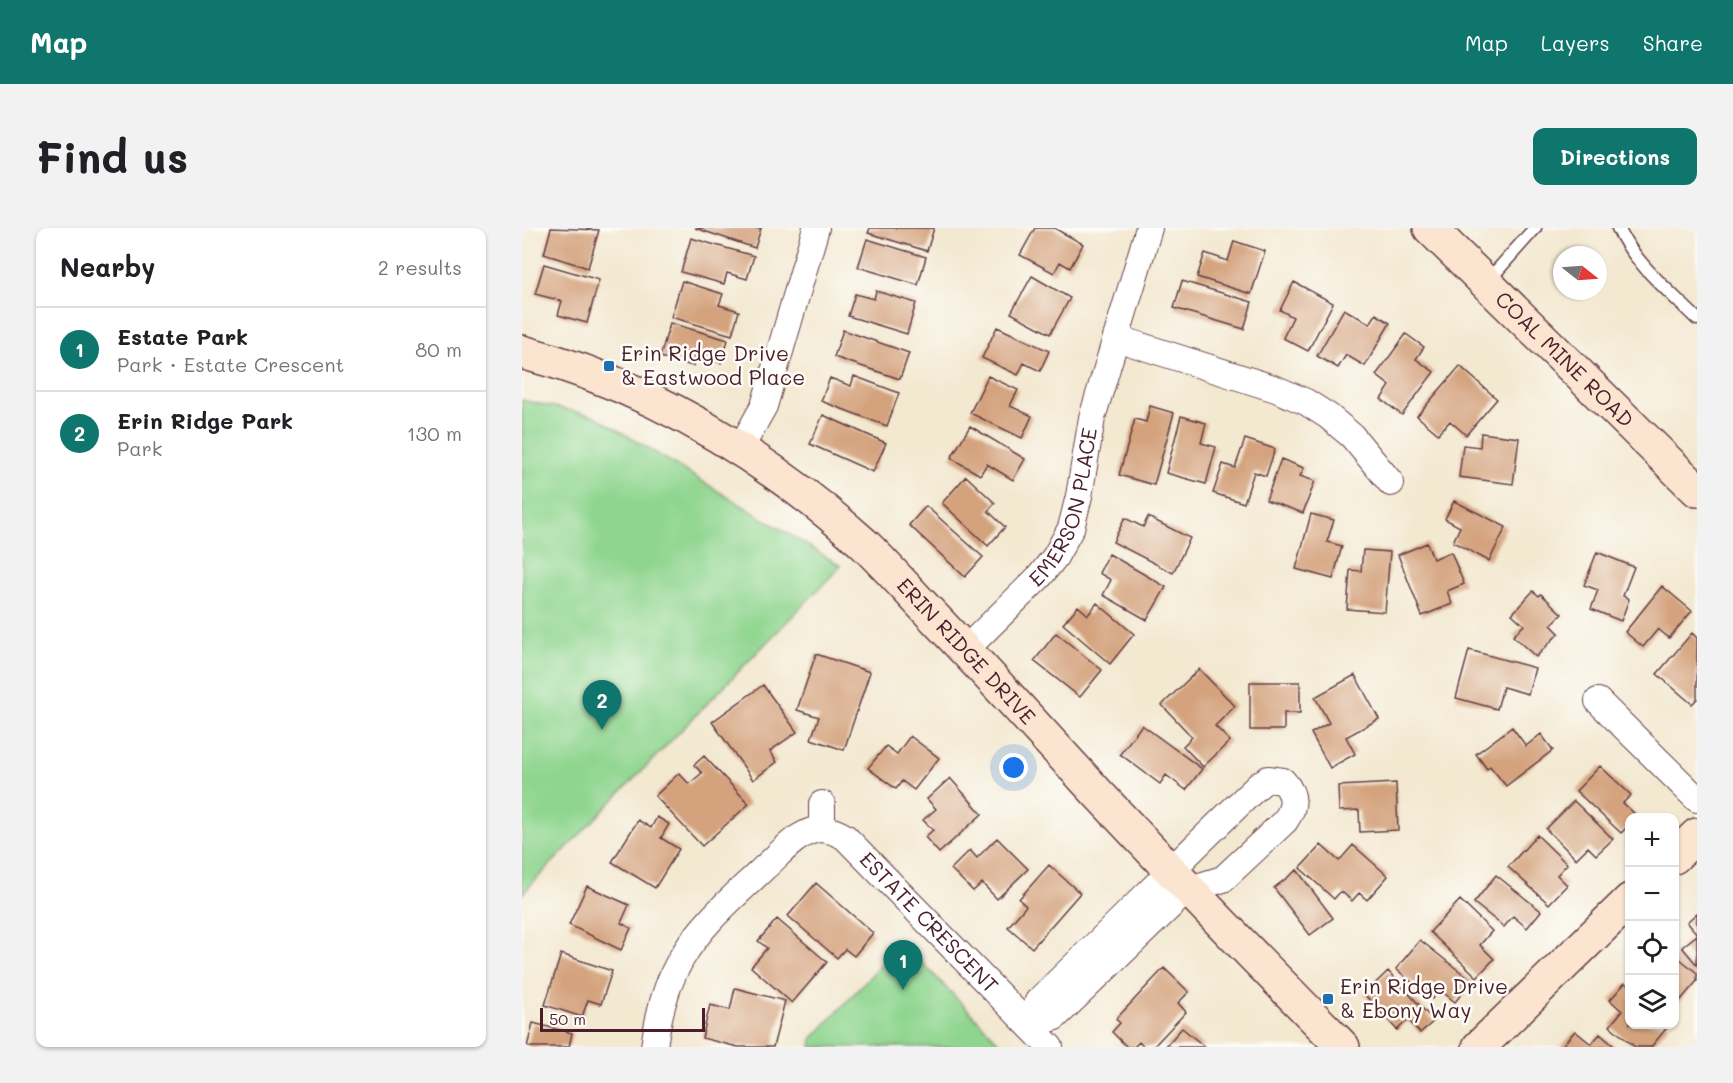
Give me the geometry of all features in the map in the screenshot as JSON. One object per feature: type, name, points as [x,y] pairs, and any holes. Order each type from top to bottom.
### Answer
[{"type":"street","points":[[740,449],[764,406],[816,228]]},
{"type":"street","name":"EMERSON PLACE","points":[[965,650],[1040,576],[1055,557],[1071,528],[1079,496],[1092,418],[1149,228]]},
{"type":"street","name":"COAL MINE ROAD","points":[[1430,228],[1697,490]]},
{"type":"street","points":[[1116,338],[1276,389],[1306,402],[1328,416],[1352,436],[1391,483]]},
{"type":"street","name":"ERIN RIDGE DRIVE","points":[[522,352],[581,371],[649,398],[700,424],[804,493],[859,540],[965,650],[1179,881],[1343,1047]]},
{"type":"street","points":[[1598,701],[1697,799]]},
{"type":"street","name":"ESTATE CRESCENT","points":[[654,1047],[661,1009],[672,978],[680,961],[703,928],[822,816],[1050,1047]]},
{"type":"street","points":[[1679,851],[1697,835]]},
{"type":"street","points":[[1030,1026],[1038,1001],[1179,881]]},
{"type":"street","points":[[1479,1047],[1625,904]]},
{"type":"lane","points":[[1486,283],[1535,228]]},
{"type":"lane","points":[[1618,228],[1626,245],[1697,320]]},
{"type":"green space","points":[[522,400],[595,416],[841,566],[522,894]]},
{"type":"green space","points":[[902,942],[1004,1047],[811,1047],[812,1039]]},
{"type":"building","points":[[551,228],[599,230],[588,268],[544,254]]},
{"type":"building","points":[[695,228],[761,228],[755,248]]},
{"type":"building","points":[[870,228],[934,228],[927,251],[868,233]]},
{"type":"building","points":[[1035,228],[1054,228],[1083,244],[1070,268],[1060,262],[1054,273],[1020,255]]},
{"type":"building","points":[[691,238],[754,256],[747,279],[727,273],[724,284],[681,272]]},
{"type":"building","points":[[867,239],[926,257],[918,285],[858,267]]},
{"type":"building","points":[[1234,241],[1265,251],[1251,294],[1197,277],[1205,253],[1228,261]]},
{"type":"building","points":[[544,264],[599,280],[587,323],[558,315],[562,301],[535,294]]},
{"type":"building","points":[[1032,276],[1070,298],[1050,334],[1011,313]]},
{"type":"building","points":[[682,281],[723,294],[719,305],[739,311],[732,335],[671,317]]},
{"type":"building","points":[[1182,281],[1252,302],[1244,329],[1174,308]]},
{"type":"building","points":[[1294,282],[1333,303],[1308,351],[1283,338],[1293,317],[1280,310]]},
{"type":"building","points":[[876,291],[916,303],[907,334],[848,316],[855,294],[874,299]]},
{"type":"building","points":[[1344,309],[1370,324],[1376,314],[1390,323],[1365,366],[1346,355],[1338,368],[1317,356]]},
{"type":"building","points":[[670,323],[728,340],[721,363],[696,355],[693,366],[660,357]]},
{"type":"building","points":[[997,327],[1049,351],[1040,371],[1024,363],[1018,375],[982,358]]},
{"type":"building","points":[[843,330],[909,353],[900,379],[834,357]]},
{"type":"building","points":[[1406,334],[1424,347],[1416,359],[1434,372],[1402,415],[1381,399],[1390,386],[1376,375]]},
{"type":"building","points":[[1460,366],[1497,399],[1466,435],[1450,421],[1438,434],[1417,416]]},
{"type":"building","points":[[854,376],[899,393],[887,426],[821,401],[830,378],[851,386]]},
{"type":"building","points":[[988,376],[1018,390],[1010,406],[1032,416],[1022,438],[970,413]]},
{"type":"building","points":[[1150,406],[1174,413],[1154,485],[1119,475],[1135,419],[1146,422]]},
{"type":"building","points":[[823,415],[886,443],[873,472],[810,444]]},
{"type":"building","points":[[1181,416],[1206,423],[1201,443],[1216,447],[1206,484],[1166,473]]},
{"type":"building","points":[[970,426],[1025,459],[1013,480],[987,464],[980,475],[951,458]]},
{"type":"building","points":[[1481,433],[1519,438],[1513,484],[1459,477],[1463,445],[1480,447]]},
{"type":"building","points":[[1245,439],[1275,449],[1266,476],[1254,472],[1244,503],[1213,493],[1223,464],[1235,468]]},
{"type":"building","points":[[1281,459],[1304,468],[1300,476],[1315,481],[1303,513],[1266,500]]},
{"type":"building","points":[[966,476],[995,503],[988,511],[1005,527],[988,546],[942,503]]},
{"type":"building","points":[[1454,501],[1506,527],[1489,561],[1453,542],[1460,527],[1445,519]]},
{"type":"building","points":[[926,506],[983,557],[965,577],[909,525]]},
{"type":"building","points":[[1311,514],[1334,520],[1327,542],[1342,546],[1333,579],[1296,569]]},
{"type":"building","points":[[1148,517],[1190,538],[1173,573],[1113,542],[1125,518],[1143,527]]},
{"type":"building","points":[[1427,543],[1433,559],[1451,552],[1464,584],[1447,591],[1452,604],[1422,616],[1398,555]]},
{"type":"building","points":[[1363,550],[1390,552],[1385,612],[1347,609],[1350,570],[1361,571]]},
{"type":"building","points":[[1597,552],[1634,567],[1623,596],[1629,599],[1621,621],[1591,609],[1598,590],[1584,585]]},
{"type":"building","points":[[1109,554],[1166,587],[1147,620],[1103,595],[1111,580],[1099,573]]},
{"type":"building","points":[[1662,586],[1692,611],[1669,638],[1658,629],[1643,647],[1625,632]]},
{"type":"building","points":[[1533,591],[1539,596],[1541,594],[1562,614],[1551,625],[1559,633],[1536,657],[1513,636],[1524,625],[1512,614]]},
{"type":"building","points":[[1097,603],[1134,634],[1110,664],[1063,624],[1078,606],[1088,615]]},
{"type":"building","points":[[1056,633],[1102,670],[1080,697],[1034,661]]},
{"type":"building","points":[[1692,633],[1697,638],[1697,699],[1692,704],[1657,674]]},
{"type":"building","points":[[1469,650],[1535,668],[1528,694],[1503,687],[1497,709],[1456,698]]},
{"type":"building","points":[[816,654],[870,672],[844,750],[811,739],[819,717],[797,710]]},
{"type":"building","points":[[1199,669],[1235,706],[1215,726],[1230,741],[1203,767],[1183,746],[1192,737],[1162,705]]},
{"type":"building","points":[[1355,675],[1379,719],[1346,737],[1355,754],[1330,768],[1311,733],[1329,723],[1315,697]]},
{"type":"building","points":[[1250,682],[1300,682],[1300,713],[1284,713],[1284,730],[1250,730]]},
{"type":"building","points":[[763,685],[797,732],[770,751],[777,762],[753,780],[712,722]]},
{"type":"building","points":[[1142,725],[1202,769],[1186,790],[1166,775],[1160,784],[1120,754]]},
{"type":"building","points":[[1512,727],[1526,746],[1541,734],[1553,750],[1506,786],[1490,766],[1487,769],[1476,754]]},
{"type":"building","points":[[910,736],[939,758],[914,790],[902,781],[896,789],[868,768],[886,746],[897,754]]},
{"type":"building","points":[[704,756],[749,804],[702,846],[655,796],[679,773],[689,784],[702,773],[694,765]]},
{"type":"building","points":[[1600,766],[1631,795],[1623,803],[1634,813],[1625,813],[1625,829],[1621,833],[1576,791]]},
{"type":"building","points":[[950,778],[982,814],[939,853],[925,837],[933,830],[923,820],[936,809],[927,799]]},
{"type":"building","points":[[1396,783],[1398,830],[1360,832],[1359,810],[1339,811],[1338,786]]},
{"type":"building","points":[[1574,801],[1613,839],[1596,855],[1588,847],[1576,859],[1546,829]]},
{"type":"building","points":[[657,817],[669,824],[661,838],[679,849],[655,888],[612,862],[638,820],[651,828]]},
{"type":"building","points":[[1537,835],[1567,864],[1557,875],[1567,885],[1549,904],[1508,867]]},
{"type":"building","points":[[997,838],[1028,869],[997,899],[982,883],[973,891],[951,869],[970,850],[977,858]]},
{"type":"building","points":[[1321,845],[1339,861],[1353,845],[1388,876],[1367,900],[1359,893],[1352,901],[1341,891],[1334,899],[1300,868]]},
{"type":"building","points":[[1049,865],[1080,893],[1032,948],[1008,927],[1026,906],[1019,899]]},
{"type":"building","points":[[1297,870],[1333,918],[1310,935],[1274,888]]},
{"type":"building","points":[[1496,875],[1541,911],[1527,928],[1513,916],[1504,927],[1474,903]]},
{"type":"building","points":[[816,883],[873,933],[854,956],[845,949],[837,958],[788,916]]},
{"type":"building","points":[[587,886],[629,905],[621,923],[631,928],[621,950],[569,925]]},
{"type":"building","points":[[1460,900],[1492,931],[1480,945],[1494,959],[1477,977],[1430,932]]},
{"type":"building","points":[[1697,913],[1697,934],[1687,922]]},
{"type":"building","points":[[777,919],[827,962],[792,1003],[751,967],[767,948],[758,941]]},
{"type":"building","points":[[1697,935],[1697,965],[1682,947]]},
{"type":"building","points":[[1420,940],[1472,981],[1455,1002],[1440,990],[1432,999],[1396,969]]},
{"type":"building","points":[[561,954],[612,971],[601,1004],[588,1000],[582,1017],[545,1005]]},
{"type":"building","points":[[1679,958],[1697,973],[1697,981],[1679,1002]]},
{"type":"building","points":[[1164,968],[1189,992],[1178,1003],[1186,1012],[1153,1047],[1144,1047],[1139,1042],[1134,1047],[1127,1047],[1112,1032],[1120,1023],[1116,1019]]},
{"type":"building","points":[[1388,971],[1434,1021],[1420,1033],[1408,1020],[1397,1030],[1364,994]]},
{"type":"building","points":[[1625,983],[1625,1029],[1666,1029],[1651,1047],[1635,1047],[1610,1026],[1622,1011],[1610,1000]]},
{"type":"building","points":[[735,988],[785,1001],[773,1047],[738,1047],[702,1038],[710,1005],[730,1010]]},
{"type":"building","points":[[533,1023],[572,1033],[569,1047],[527,1047]]},
{"type":"building","points":[[1182,1028],[1205,1047],[1165,1047]]},
{"type":"building","points":[[1575,1031],[1591,1044],[1600,1034],[1615,1047],[1561,1047]]},
{"type":"place","name":"Erin Ridge Drive & Eastwood Place","points":[[609,366]]},
{"type":"place","name":"Erin Ridge Park","points":[[602,730]]},
{"type":"place","name":"Estate Park","points":[[903,990]]},
{"type":"place","name":"Erin Ridge Drive & Ebony Way","points":[[1328,999]]}]
